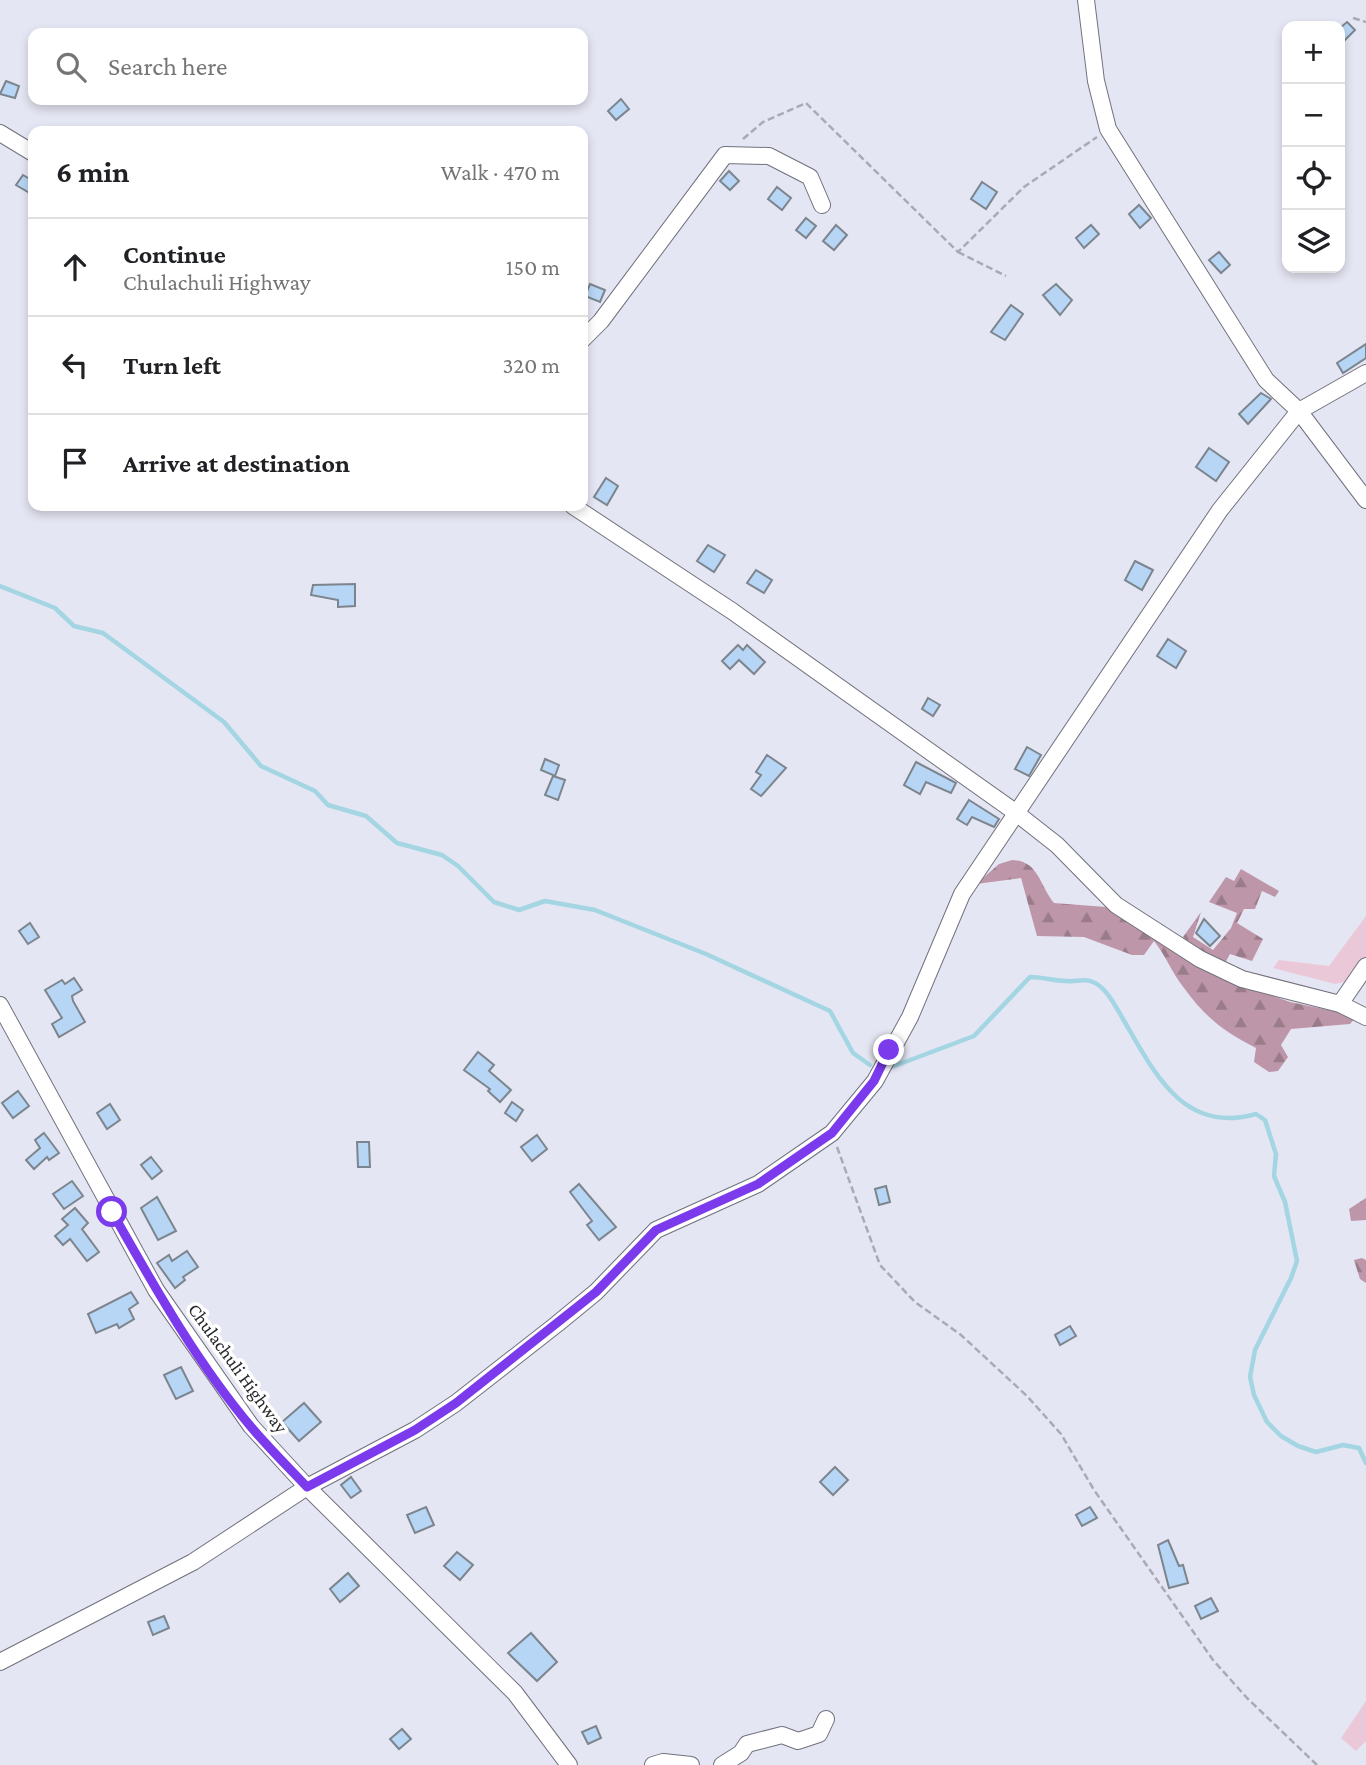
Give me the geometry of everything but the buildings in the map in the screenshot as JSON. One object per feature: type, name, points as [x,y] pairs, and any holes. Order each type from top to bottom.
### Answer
[{"type":"street","points":[[1086,0],[1096,81],[1108,129],[1266,380],[1299,411],[1366,500]]},
{"type":"street","points":[[0,133],[28,150]]},
{"type":"street","points":[[588,335],[724,155],[769,156],[810,177],[822,205]]},
{"type":"street","points":[[0,1662],[193,1562],[307,1487],[415,1430],[456,1403],[596,1292],[656,1230],[758,1184],[832,1133],[874,1081],[928,979],[962,894],[1237,487],[1299,411],[1366,373]]},
{"type":"street","points":[[581,511],[733,611],[1015,812],[1057,845],[1116,905],[1200,960],[1242,979],[1340,1004],[1366,1017]]},
{"type":"street","points":[[1340,1004],[1366,966]]},
{"type":"street","name":"Chulachuli Highway","points":[[0,1005],[156,1290],[251,1426],[307,1487],[515,1693],[569,1765]]},
{"type":"street","points":[[722,1765],[741,1753],[747,1744],[782,1735],[798,1741],[819,1734],[826,1719]]},
{"type":"street","points":[[653,1765],[663,1762],[691,1765]]},
{"type":"path","points":[[1353,18],[1366,22]]},
{"type":"path","points":[[724,155],[763,122],[806,103],[958,251],[1006,276]]},
{"type":"path","points":[[958,251],[1024,187],[1108,129]]},
{"type":"path","points":[[832,1133],[880,1265],[915,1302],[961,1335],[1008,1378],[1062,1434],[1094,1490],[1213,1660],[1247,1698],[1317,1765]]},
{"type":"shaded area","points":[[1366,916],[1366,962],[1350,981],[1335,984],[1273,968],[1279,960],[1329,966]]},
{"type":"shaded area","points":[[1366,1701],[1366,1741],[1356,1751],[1341,1738]]},
{"type":"green space","points":[[1012,860],[1021,861],[1033,869],[1054,903],[1106,907],[1211,973],[1290,1002],[1357,1016],[1350,1024],[1291,1029],[1281,1045],[1288,1057],[1278,1071],[1269,1072],[1254,1062],[1256,1048],[1225,1030],[1200,1007],[1180,982],[1154,941],[1144,955],[1132,955],[1084,937],[1037,936],[1021,878],[976,884],[999,864]]},
{"type":"green space","points":[[1241,869],[1279,891],[1275,897],[1262,891],[1255,909],[1244,909],[1237,923],[1263,939],[1252,961],[1230,954],[1224,965],[1193,947],[1183,937],[1201,912],[1193,937],[1213,950],[1231,928],[1237,913],[1209,902],[1226,877],[1234,881]]},
{"type":"green space","points":[[1366,1198],[1366,1220],[1351,1221],[1349,1209]]},
{"type":"green space","points":[[1354,1260],[1366,1260],[1366,1283],[1360,1279]]},
{"type":"waterway","points":[[0,586],[55,608],[74,626],[103,633],[224,722],[261,766],[315,791],[328,805],[366,816],[397,843],[442,855],[458,866],[494,902],[519,910],[545,901],[595,910],[706,954],[830,1011],[853,1053],[870,1065]]},
{"type":"waterway","points":[[889,1068],[974,1036],[1030,977],[1062,981],[1086,980],[1098,985],[1106,993],[1159,1078],[1190,1107],[1209,1115],[1231,1118],[1256,1114],[1265,1120],[1276,1154],[1274,1176],[1285,1202],[1297,1261],[1255,1350],[1250,1377],[1254,1395],[1267,1422],[1281,1436],[1316,1452],[1343,1445],[1359,1448],[1366,1463]]},
{"type":"route","points":[[112,1212],[156,1290],[209,1369],[251,1426],[307,1487],[369,1451],[415,1430],[456,1403],[596,1292],[656,1230],[758,1184],[832,1133],[874,1081],[889,1050]]}]
